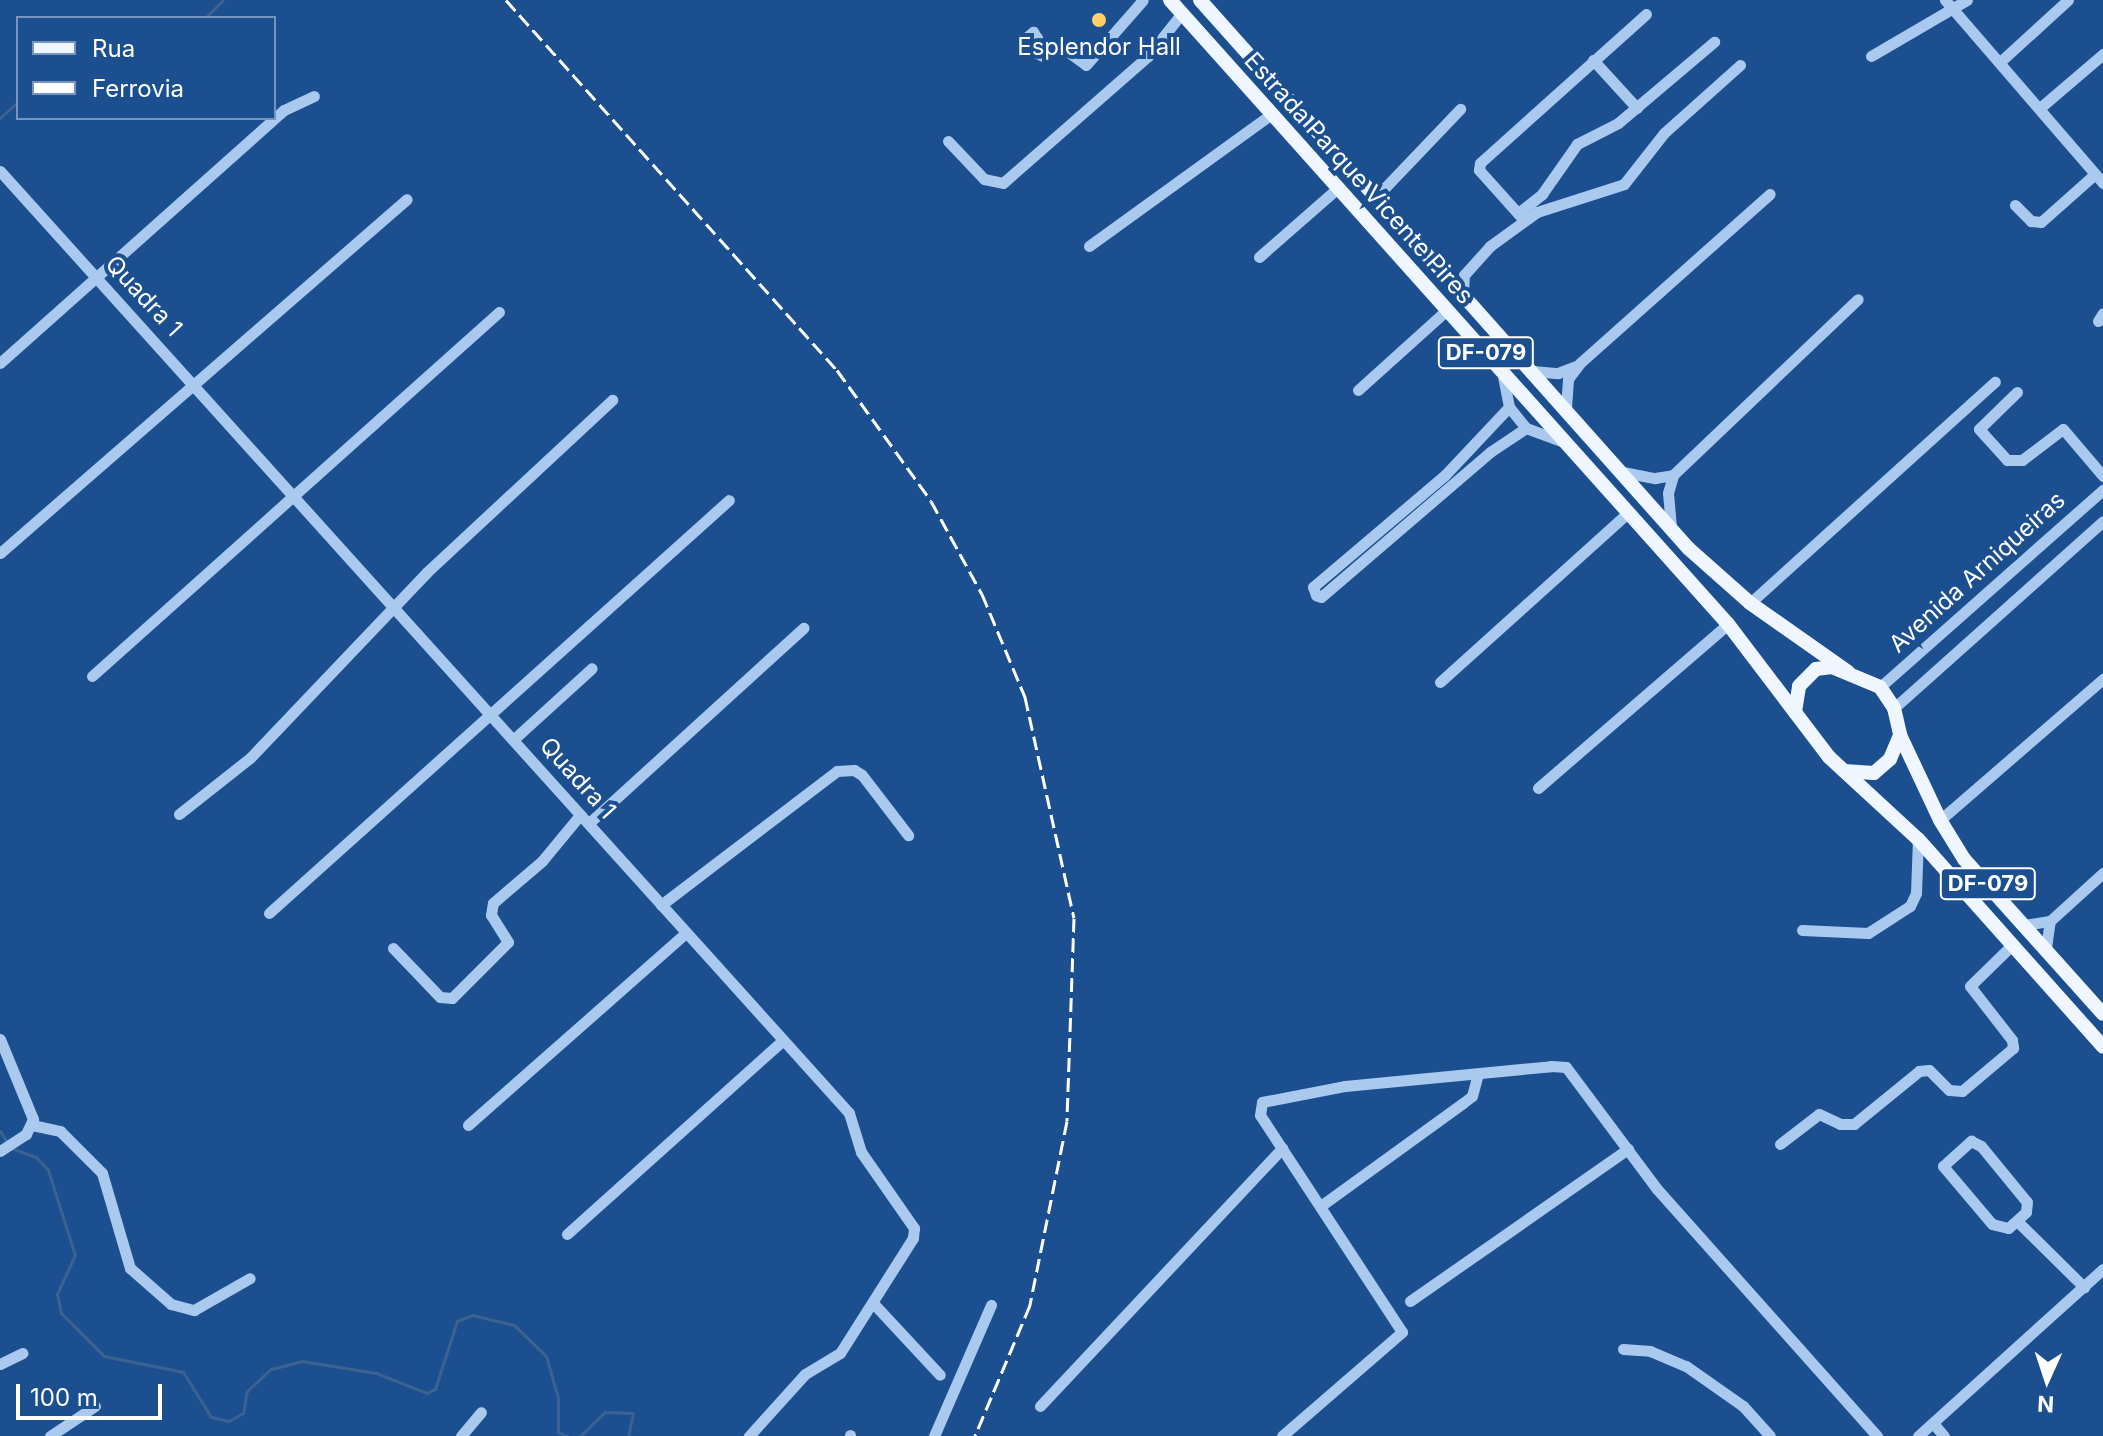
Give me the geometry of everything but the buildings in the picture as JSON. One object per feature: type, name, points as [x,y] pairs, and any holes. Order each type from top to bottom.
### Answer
[{"type":"main road","name":"Estrada Parque Vicente Pires","points":[[1170,0],[1728,624],[1795,713]]},
{"type":"main road","name":"Estrada Parque Vicente Pires","points":[[1200,0],[1671,527],[1750,603],[1848,672]]},
{"type":"main road","points":[[1345,162],[1338,186],[1362,181]]},
{"type":"main road","name":"DF-079","points":[[2103,1014],[1964,859],[1940,820],[1900,735],[1894,708],[1880,687],[1832,667],[1807,676],[1799,686],[1795,713],[1844,771],[1918,839],[2103,1047]]},
{"type":"main road","points":[[1844,771],[1874,773],[1890,759],[1900,735]]},
{"type":"street","points":[[1021,42],[1033,32],[1037,38],[1032,51],[1043,56],[1060,46],[1086,65],[1143,0]]},
{"type":"street","points":[[1945,0],[2041,107],[2099,179],[2041,222],[2031,221],[2015,205]]},
{"type":"street","points":[[1871,56],[1955,11],[1967,0]]},
{"type":"street","points":[[2000,62],[2068,0]]},
{"type":"street","points":[[948,141],[984,179],[1003,183],[1148,56],[1182,13]]},
{"type":"street","points":[[1520,216],[1479,170],[1480,163],[1646,14]]},
{"type":"street","points":[[1463,292],[1461,282],[1471,266],[1542,194],[1577,144],[1607,132],[1714,42]]},
{"type":"street","points":[[2041,107],[2103,54]]},
{"type":"street","points":[[1593,60],[1637,108]]},
{"type":"street","points":[[1520,216],[1624,184],[1664,133],[1740,65]]},
{"type":"street","points":[[276,117],[314,96]]},
{"type":"street","points":[[1376,197],[1460,109]]},
{"type":"street","points":[[1089,246],[1273,113]]},
{"type":"street","points":[[0,363],[273,120]]},
{"type":"street","name":"Quadra 1","points":[[0,171],[96,279],[194,381],[391,609],[514,739],[849,1113],[861,1152],[914,1228],[913,1238],[835,1359],[805,1374],[749,1436]]},
{"type":"street","points":[[1259,257],[1338,186]]},
{"type":"street","points":[[1566,408],[1565,387],[1580,363],[1770,194]]},
{"type":"street","points":[[0,553],[194,381],[407,199]]},
{"type":"street","points":[[1440,269],[1471,266]]},
{"type":"street","points":[[1671,527],[1668,493],[1673,475],[1858,299]]},
{"type":"street","points":[[1358,390],[1447,310]]},
{"type":"street","points":[[92,676],[499,312]]},
{"type":"street","points":[[1533,371],[1558,373],[1580,363]]},
{"type":"street","points":[[1502,371],[1509,407],[1526,428],[1567,443]]},
{"type":"street","points":[[1750,603],[1995,382]]},
{"type":"street","points":[[2017,392],[1979,429],[2007,460],[2022,460],[2063,429],[2103,476]]},
{"type":"street","points":[[179,814],[250,758],[391,609],[612,400]]},
{"type":"street","points":[[1449,480],[1509,407]]},
{"type":"street","points":[[1394,527],[1313,587],[1316,595],[1321,597],[1394,527],[1449,480],[1526,428]]},
{"type":"street","points":[[1480,442],[1490,452]]},
{"type":"street","points":[[1623,472],[1655,478],[1673,475]]},
{"type":"street","name":"Avenida Arniqueiras","points":[[1880,687],[2103,490]]},
{"type":"street","points":[[269,913],[729,500]]},
{"type":"street","points":[[1440,682],[1628,513]]},
{"type":"street","name":"Avenida Arniqueiras","points":[[1894,708],[2103,521]]},
{"type":"street","points":[[1538,788],[1728,624]]},
{"type":"street","points":[[393,948],[440,997],[452,998],[508,942],[491,915],[491,906],[585,819],[803,628]]},
{"type":"street","points":[[514,739],[592,668]]},
{"type":"street","points":[[1940,820],[2103,679]]},
{"type":"street","points":[[661,905],[837,771],[854,770],[862,775],[908,835]]},
{"type":"street","points":[[1802,930],[1868,933],[1910,906],[1916,893],[1918,839]]},
{"type":"street","points":[[2024,925],[2050,921],[2103,873]]},
{"type":"street","points":[[2046,948],[2050,921]]},
{"type":"street","points":[[468,1125],[686,933]]},
{"type":"street","points":[[1780,1144],[1819,1114],[1840,1124],[1854,1124],[1919,1071],[1929,1070],[1949,1090],[1962,1091],[2013,1048],[2012,1040],[1970,986],[2012,945]]},
{"type":"street","points":[[0,1039],[31,1107],[29,1129]]},
{"type":"street","points":[[567,1234],[783,1040]]},
{"type":"street","points":[[1282,1436],[1402,1332],[1322,1205],[1260,1115],[1265,1100],[1345,1086],[1566,1067],[1662,1195],[1877,1436]]},
{"type":"street","points":[[1322,1205],[1472,1096],[1478,1074]]},
{"type":"street","points":[[2,1150],[29,1129],[60,1131],[102,1173],[130,1268],[171,1304],[194,1310],[250,1278]]},
{"type":"street","points":[[1971,1141],[1981,1146],[2027,1202],[2018,1222],[2003,1229],[1992,1224],[1946,1172],[1945,1159],[1971,1141]]},
{"type":"street","points":[[1040,1406],[1282,1148]]},
{"type":"street","points":[[1410,1301],[1628,1149]]},
{"type":"street","points":[[2018,1222],[2084,1287]]},
{"type":"street","points":[[1918,1436],[2103,1269]]},
{"type":"street","points":[[873,1303],[940,1375]]},
{"type":"street","points":[[934,1436],[970,1363],[991,1305]]},
{"type":"street","points":[[1623,1349],[1650,1351],[1686,1366],[1743,1406],[1770,1436]]},
{"type":"street","points":[[0,1364],[23,1353]]},
{"type":"street","points":[[50,1436],[95,1406]]},
{"type":"street","points":[[461,1436],[481,1412]]},
{"type":"street","points":[[1933,1423],[1944,1436]]},
{"type":"waterway","points":[[207,16],[223,0]]},
{"type":"waterway","points":[[0,118],[16,104]]},
{"type":"waterway","points":[[0,1131],[7,1142]]},
{"type":"waterway","points":[[11,1148],[36,1157],[48,1170],[75,1255],[57,1294],[61,1313],[104,1356],[183,1372],[211,1417],[229,1421],[243,1413],[247,1391],[271,1369],[302,1361],[376,1373],[427,1393],[435,1389],[457,1321],[472,1315],[514,1325],[546,1356],[558,1398],[558,1432],[567,1436]]},
{"type":"waterway","points":[[580,1436],[605,1412],[633,1413],[628,1436]]},
{"type":"railway","points":[[506,0],[837,370],[931,501],[982,594],[1025,697],[1074,918],[1067,1121],[1030,1305],[975,1436]]},
{"type":"place","name":"Esplendor Hall","points":[[1099,20]]}]
